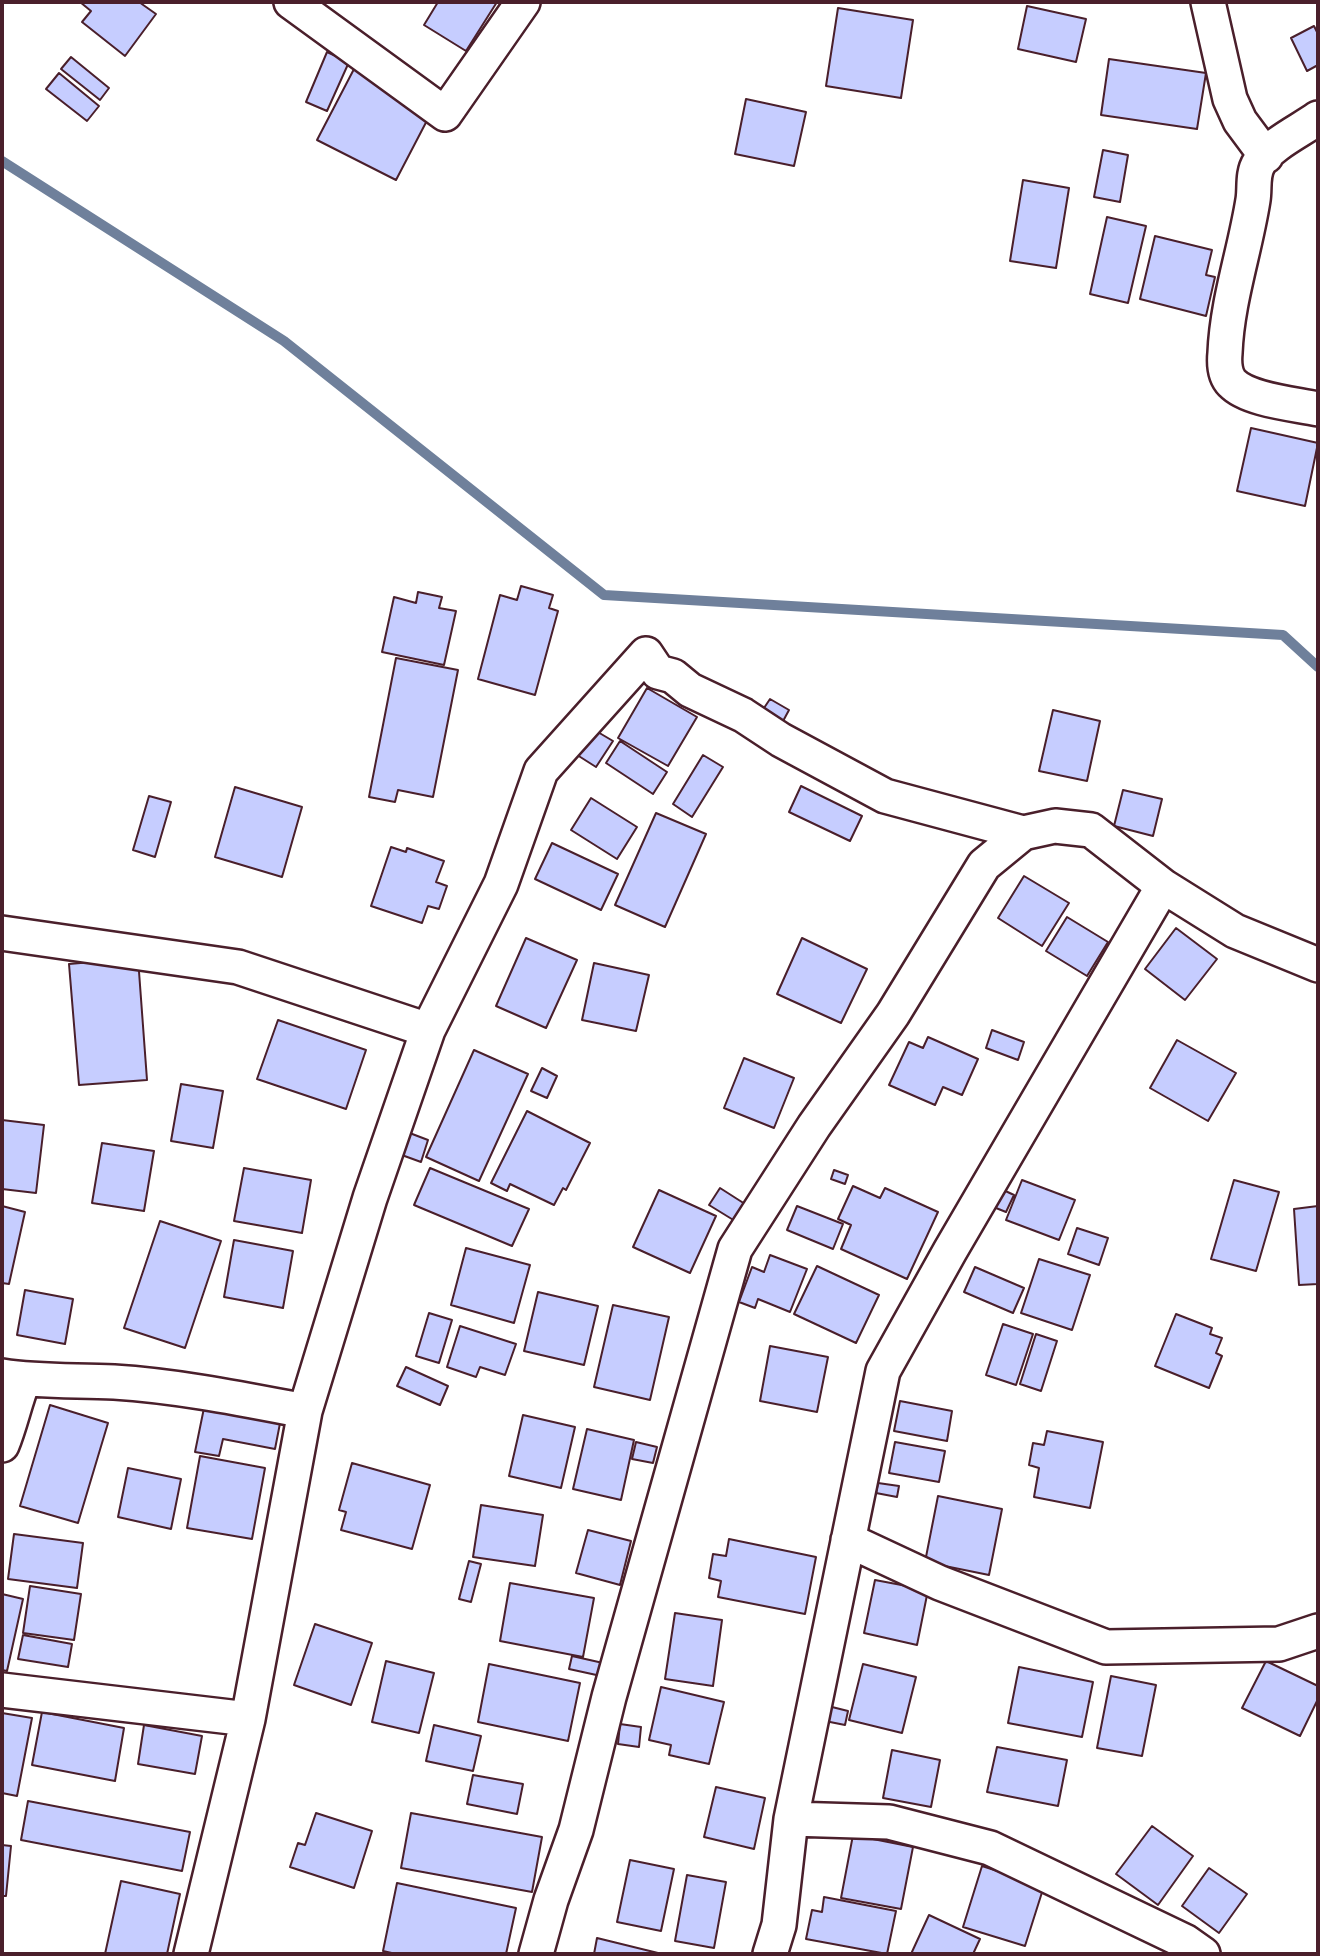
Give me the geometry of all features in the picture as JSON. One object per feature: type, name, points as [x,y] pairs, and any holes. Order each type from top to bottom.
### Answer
[{"type":"street","points":[[291,2],[445,114],[523,2]]},
{"type":"street","points":[[1208,2],[1230,99],[1240,121],[1266,156]]},
{"type":"street","points":[[1318,118],[1271,150],[1259,163],[1255,173],[1253,199],[1228,321],[1224,355],[1230,382],[1244,393],[1318,408]]},
{"type":"street","points":[[191,1954],[248,1719],[305,1411],[370,1198],[428,1030],[501,884],[541,771],[646,654],[658,672],[673,676],[690,690],[743,715],[781,740],[885,796],[1023,833]]},
{"type":"street","points":[[537,1954],[551,1900],[576,1830],[609,1697],[735,1249],[814,1126],[893,1014],[984,865],[1023,833],[1055,826],[1091,830],[1163,886],[1235,931],[1318,965]]},
{"type":"street","points":[[770,1954],[779,1924],[791,1819],[883,1371],[956,1240],[1163,886]]},
{"type":"street","points":[[2,933],[239,967],[428,1030]]},
{"type":"street","points":[[2,1445],[13,1377],[143,1385],[216,1394],[305,1411]]},
{"type":"street","points":[[848,1539],[940,1583],[1106,1647],[1279,1644],[1318,1630]]},
{"type":"street","points":[[2,1690],[248,1719]]},
{"type":"street","points":[[791,1819],[889,1822],[989,1849],[1186,1942],[1203,1954]]},
{"type":"building","points":[[80,2],[139,2],[156,14],[125,56],[82,22],[91,11]]},
{"type":"building","points":[[438,2],[497,2],[466,51],[424,25]]},
{"type":"building","points":[[1027,6],[1086,19],[1076,62],[1018,49]]},
{"type":"building","points":[[838,8],[913,20],[901,98],[826,86]]},
{"type":"building","points":[[1314,26],[1318,34],[1318,65],[1307,71],[1291,38]]},
{"type":"building","points":[[327,52],[349,62],[327,111],[306,102]]},
{"type":"building","points":[[71,57],[109,88],[100,100],[61,69]]},
{"type":"building","points":[[1109,59],[1206,73],[1197,129],[1101,115]]},
{"type":"building","points":[[354,69],[433,109],[396,180],[317,140]]},
{"type":"building","points":[[59,73],[99,106],[87,121],[46,89]]},
{"type":"building","points":[[746,99],[806,112],[794,166],[735,154]]},
{"type":"building","points":[[1103,150],[1128,155],[1120,202],[1094,197]]},
{"type":"building","points":[[1023,180],[1069,188],[1056,268],[1010,261]]},
{"type":"building","points":[[1107,217],[1146,226],[1128,303],[1090,294]]},
{"type":"building","points":[[1155,236],[1212,250],[1206,275],[1215,277],[1206,316],[1140,299]]},
{"type":"building","points":[[1251,428],[1318,443],[1305,506],[1237,491]]},
{"type":"building","points":[[521,586],[553,595],[549,608],[558,611],[535,695],[478,679],[500,595],[517,600]]},
{"type":"building","points":[[418,592],[442,597],[439,608],[456,611],[444,665],[382,652],[394,597],[416,603]]},
{"type":"building","points":[[396,658],[458,670],[433,797],[398,790],[395,802],[369,797]]},
{"type":"building","points":[[647,688],[697,717],[668,766],[618,738]]},
{"type":"building","points":[[770,699],[789,710],[782,723],[762,711]]},
{"type":"building","points":[[1053,710],[1100,721],[1087,781],[1039,771]]},
{"type":"building","points":[[591,728],[613,741],[596,767],[574,753]]},
{"type":"building","points":[[620,741],[667,772],[653,794],[606,763]]},
{"type":"building","points":[[703,755],[723,767],[692,817],[673,804]]},
{"type":"building","points":[[801,786],[862,816],[850,841],[789,812]]},
{"type":"building","points":[[235,787],[302,807],[282,877],[215,857]]},
{"type":"building","points":[[1123,790],[1162,799],[1153,836],[1114,826]]},
{"type":"building","points":[[149,796],[171,802],[155,857],[133,850]]},
{"type":"building","points":[[591,798],[637,827],[617,859],[571,830]]},
{"type":"building","points":[[656,813],[706,834],[665,927],[615,905]]},
{"type":"building","points":[[552,843],[618,874],[601,910],[535,879]]},
{"type":"building","points":[[391,847],[406,852],[407,848],[444,861],[436,882],[447,886],[439,909],[428,906],[422,923],[371,906]]},
{"type":"building","points":[[1024,876],[1069,903],[1042,946],[998,918]]},
{"type":"building","points":[[1067,917],[1108,942],[1087,976],[1046,951]]},
{"type":"building","points":[[1176,928],[1217,959],[1185,1000],[1145,969]]},
{"type":"building","points":[[526,938],[577,960],[546,1028],[496,1006]]},
{"type":"building","points":[[802,938],[867,969],[841,1023],[777,994]]},
{"type":"building","points":[[138,958],[147,1080],[79,1085],[69,964]]},
{"type":"building","points":[[594,963],[649,975],[636,1031],[582,1020]]},
{"type":"building","points":[[278,1020],[366,1050],[346,1109],[257,1079]]},
{"type":"building","points":[[992,1030],[1024,1042],[1018,1060],[986,1048]]},
{"type":"building","points":[[928,1037],[978,1059],[962,1095],[943,1087],[935,1105],[889,1085],[909,1042],[923,1048]]},
{"type":"building","points":[[1177,1040],[1236,1073],[1208,1121],[1150,1088]]},
{"type":"building","points":[[474,1050],[528,1074],[479,1181],[426,1157]]},
{"type":"building","points":[[744,1058],[794,1078],[774,1128],[724,1108]]},
{"type":"building","points":[[542,1068],[557,1076],[547,1098],[531,1091]]},
{"type":"building","points":[[181,1084],[223,1091],[213,1148],[171,1141]]},
{"type":"building","points":[[527,1111],[590,1143],[566,1190],[563,1188],[554,1205],[510,1184],[507,1191],[491,1183]]},
{"type":"building","points":[[2,1120],[44,1125],[36,1193],[2,1189]]},
{"type":"building","points":[[407,1132],[428,1140],[421,1162],[399,1154]]},
{"type":"building","points":[[102,1143],[154,1151],[144,1211],[92,1203]]},
{"type":"building","points":[[244,1168],[311,1180],[302,1233],[234,1221]]},
{"type":"building","points":[[430,1168],[529,1209],[512,1246],[414,1205]]},
{"type":"building","points":[[834,1170],[848,1175],[845,1184],[831,1179]]},
{"type":"building","points":[[1022,1180],[1075,1200],[1059,1240],[1006,1220]]},
{"type":"building","points":[[1234,1180],[1279,1192],[1256,1271],[1211,1259]]},
{"type":"building","points":[[853,1186],[880,1198],[885,1188],[938,1212],[907,1279],[841,1249],[851,1225],[838,1219]]},
{"type":"building","points":[[720,1188],[745,1204],[735,1221],[709,1205]]},
{"type":"building","points":[[999,1188],[1014,1195],[1006,1212],[991,1206]]},
{"type":"building","points":[[659,1190],[716,1216],[690,1273],[633,1247]]},
{"type":"building","points":[[2,1206],[25,1212],[9,1284],[2,1283]]},
{"type":"building","points":[[797,1206],[843,1224],[833,1249],[787,1230]]},
{"type":"building","points":[[1318,1206],[1318,1284],[1299,1285],[1294,1209]]},
{"type":"building","points":[[160,1221],[221,1241],[185,1348],[124,1328]]},
{"type":"building","points":[[1077,1228],[1108,1238],[1099,1265],[1068,1254]]},
{"type":"building","points":[[234,1240],[293,1251],[283,1308],[224,1297]]},
{"type":"building","points":[[466,1248],[530,1265],[514,1323],[451,1305]]},
{"type":"building","points":[[770,1255],[807,1269],[790,1312],[758,1299],[755,1308],[739,1302],[752,1267],[764,1272]]},
{"type":"building","points":[[1039,1259],[1090,1275],[1072,1330],[1021,1313]]},
{"type":"building","points":[[817,1266],[879,1295],[856,1343],[794,1314]]},
{"type":"building","points":[[975,1267],[1024,1288],[1013,1313],[964,1292]]},
{"type":"building","points":[[25,1290],[73,1299],[65,1344],[17,1335]]},
{"type":"building","points":[[538,1292],[598,1306],[584,1365],[524,1351]]},
{"type":"building","points":[[613,1305],[669,1317],[650,1400],[594,1387]]},
{"type":"building","points":[[429,1313],[452,1320],[439,1363],[416,1356]]},
{"type":"building","points":[[1176,1314],[1212,1328],[1210,1334],[1222,1338],[1216,1353],[1222,1356],[1209,1388],[1155,1366]]},
{"type":"building","points":[[1003,1324],[1033,1334],[1016,1385],[986,1375]]},
{"type":"building","points":[[460,1326],[516,1344],[505,1375],[480,1367],[476,1377],[447,1367]]},
{"type":"building","points":[[1036,1334],[1057,1341],[1041,1391],[1020,1384]]},
{"type":"building","points":[[770,1346],[828,1357],[817,1412],[760,1401]]},
{"type":"building","points":[[406,1367],[448,1386],[440,1405],[397,1386]]},
{"type":"building","points":[[900,1401],[952,1411],[947,1441],[894,1431]]},
{"type":"building","points":[[205,1403],[282,1413],[275,1449],[223,1439],[219,1456],[195,1452]]},
{"type":"building","points":[[50,1405],[108,1423],[78,1523],[20,1506]]},
{"type":"building","points":[[523,1415],[575,1427],[561,1488],[509,1476]]},
{"type":"building","points":[[587,1429],[634,1440],[621,1500],[573,1489]]},
{"type":"building","points":[[1047,1431],[1103,1442],[1090,1508],[1034,1497],[1039,1468],[1029,1465],[1033,1443],[1044,1445]]},
{"type":"building","points":[[636,1442],[657,1447],[653,1463],[632,1459]]},
{"type":"building","points":[[895,1442],[945,1451],[939,1482],[889,1473]]},
{"type":"building","points":[[200,1456],[265,1468],[252,1539],[187,1528]]},
{"type":"building","points":[[352,1463],[430,1485],[412,1549],[341,1530],[346,1512],[339,1510]]},
{"type":"building","points":[[128,1468],[181,1479],[171,1529],[118,1517]]},
{"type":"building","points":[[878,1483],[899,1486],[897,1497],[876,1493]]},
{"type":"building","points":[[938,1496],[1002,1509],[989,1575],[925,1562]]},
{"type":"building","points":[[481,1505],[543,1515],[535,1566],[473,1557]]},
{"type":"building","points":[[588,1530],[631,1541],[620,1585],[576,1573]]},
{"type":"building","points":[[14,1534],[83,1543],[77,1588],[8,1579]]},
{"type":"building","points":[[729,1539],[816,1557],[805,1614],[718,1597],[721,1581],[709,1578],[713,1554],[726,1556]]},
{"type":"building","points":[[469,1561],[481,1564],[471,1602],[459,1599]]},
{"type":"building","points":[[875,1580],[928,1590],[917,1645],[864,1633]]},
{"type":"building","points":[[510,1583],[594,1598],[583,1657],[500,1641]]},
{"type":"building","points":[[30,1586],[81,1594],[74,1640],[23,1633]]},
{"type":"building","points":[[2,1594],[23,1599],[7,1671],[2,1670]]},
{"type":"building","points":[[675,1613],[722,1620],[713,1686],[665,1679]]},
{"type":"building","points":[[315,1624],[372,1643],[351,1705],[294,1685]]},
{"type":"building","points":[[23,1635],[72,1644],[68,1667],[18,1659]]},
{"type":"building","points":[[572,1656],[603,1663],[601,1676],[569,1669]]},
{"type":"building","points":[[386,1661],[434,1673],[419,1733],[372,1722]]},
{"type":"building","points":[[1266,1661],[1318,1686],[1318,1699],[1300,1736],[1242,1708]]},
{"type":"building","points":[[489,1664],[580,1683],[568,1741],[478,1722]]},
{"type":"building","points":[[863,1664],[916,1677],[902,1733],[849,1720]]},
{"type":"building","points":[[1019,1667],[1093,1682],[1082,1737],[1008,1723]]},
{"type":"building","points":[[1111,1676],[1156,1685],[1142,1756],[1097,1748]]},
{"type":"building","points":[[661,1687],[724,1702],[709,1764],[669,1755],[671,1745],[649,1740]]},
{"type":"building","points":[[828,1706],[848,1711],[845,1725],[825,1721]]},
{"type":"building","points":[[42,1712],[124,1728],[115,1781],[32,1765]]},
{"type":"building","points":[[2,1713],[32,1718],[17,1796],[2,1793]]},
{"type":"building","points":[[620,1724],[641,1727],[639,1747],[618,1744]]},
{"type":"building","points":[[144,1725],[202,1736],[195,1774],[138,1764]]},
{"type":"building","points":[[434,1725],[481,1736],[473,1771],[426,1761]]},
{"type":"building","points":[[997,1747],[1067,1760],[1058,1806],[987,1792]]},
{"type":"building","points":[[892,1750],[940,1760],[931,1807],[883,1798]]},
{"type":"building","points":[[473,1775],[523,1784],[517,1814],[467,1804]]},
{"type":"building","points":[[716,1787],[765,1798],[754,1849],[704,1837]]},
{"type":"building","points":[[28,1801],[190,1832],[182,1871],[21,1840]]},
{"type":"building","points":[[316,1813],[372,1831],[354,1888],[290,1867],[298,1843],[305,1845]]},
{"type":"building","points":[[411,1813],[542,1837],[532,1892],[401,1868]]},
{"type":"building","points":[[1152,1826],[1193,1856],[1158,1905],[1116,1874]]},
{"type":"building","points":[[853,1835],[913,1847],[901,1909],[841,1898]]},
{"type":"building","points":[[2,1845],[11,1846],[6,1896],[2,1896]]},
{"type":"building","points":[[630,1860],[674,1869],[661,1931],[617,1922]]},
{"type":"building","points":[[982,1866],[1044,1886],[1025,1946],[963,1927]]},
{"type":"building","points":[[1209,1868],[1247,1894],[1219,1933],[1182,1906]]},
{"type":"building","points":[[687,1875],[726,1882],[714,1948],[675,1941]]},
{"type":"building","points":[[121,1881],[180,1894],[167,1954],[105,1954]]},
{"type":"building","points":[[397,1883],[516,1908],[506,1954],[396,1954],[383,1951]]},
{"type":"building","points":[[824,1897],[896,1911],[887,1954],[806,1939],[812,1910],[822,1912]]},
{"type":"building","points":[[929,1915],[980,1939],[973,1954],[911,1954]]},
{"type":"building","points":[[597,1938],[662,1954],[594,1954]]},
{"type":"waterway","points":[[2,161],[284,341],[604,595],[1283,635],[1318,667]]}]
